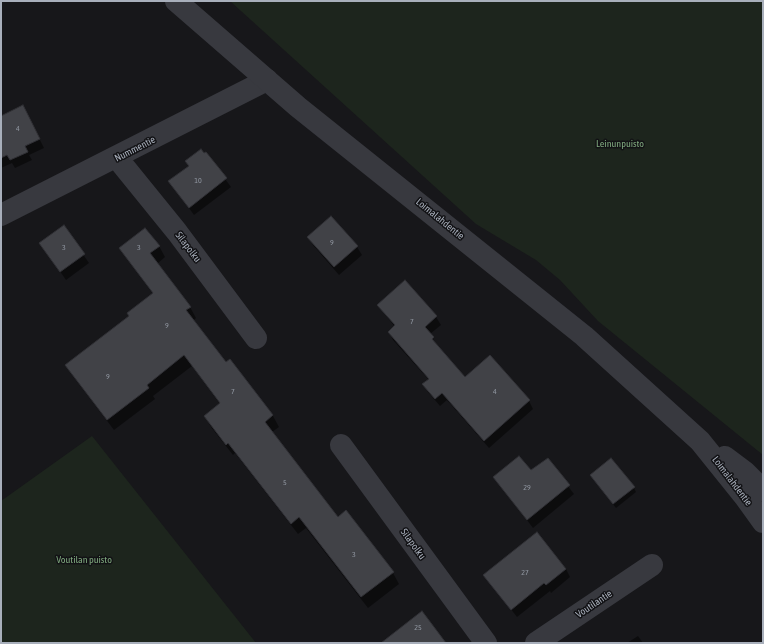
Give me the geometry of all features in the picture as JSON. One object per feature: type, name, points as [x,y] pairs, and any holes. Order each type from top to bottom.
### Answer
[{"type":"street","name":"Loimalahdentie","points":[[176,1],[267,80],[584,336],[700,441],[746,497],[763,522]]},
{"type":"street","name":"Nummentie","points":[[1,215],[117,158],[267,80]]},
{"type":"street","name":"Silapolku","points":[[117,158],[178,232],[256,338]]},
{"type":"street","name":"Loimalahdentie","points":[[700,441],[717,451],[745,472],[763,490]]},
{"type":"street","name":"Silapolku","points":[[341,444],[486,643]]},
{"type":"street","name":"Voutilantie","points":[[536,643],[652,565]]},
{"type":"green space","name":"Leinunpuisto","points":[[230,1],[763,1],[763,455],[598,321],[560,280],[536,260],[476,224]]},
{"type":"green space","name":"Voutilan puisto","points":[[92,436],[256,643],[1,643],[1,501]]},
{"type":"building","points":[[23,105],[40,139],[25,146],[28,152],[10,160],[7,155],[1,158],[1,116]]},
{"type":"building","points":[[201,149],[204,153],[206,152],[227,178],[189,208],[168,181],[189,166],[185,161]]},
{"type":"building","points":[[331,216],[358,246],[334,267],[307,237]]},
{"type":"building","points":[[64,225],[85,254],[60,272],[39,243]]},
{"type":"building","points":[[145,228],[160,246],[150,253],[191,307],[186,310],[226,362],[230,359],[273,415],[265,422],[338,517],[346,510],[394,572],[361,597],[299,517],[291,524],[228,443],[226,445],[204,416],[220,403],[184,355],[147,385],[149,388],[107,420],[65,365],[129,316],[127,313],[153,293],[119,248]]},
{"type":"building","points":[[405,280],[437,316],[425,327],[434,337],[432,339],[465,377],[490,355],[530,400],[484,441],[442,393],[435,399],[422,384],[429,379],[388,332],[395,325],[377,305]]},
{"type":"building","points":[[519,456],[531,470],[548,458],[570,485],[527,520],[493,477]]},
{"type":"building","points":[[611,458],[635,487],[613,504],[590,475]]},
{"type":"building","points":[[537,532],[566,569],[546,585],[544,583],[511,610],[483,575]]},
{"type":"building","points":[[422,611],[446,643],[381,643]]}]
